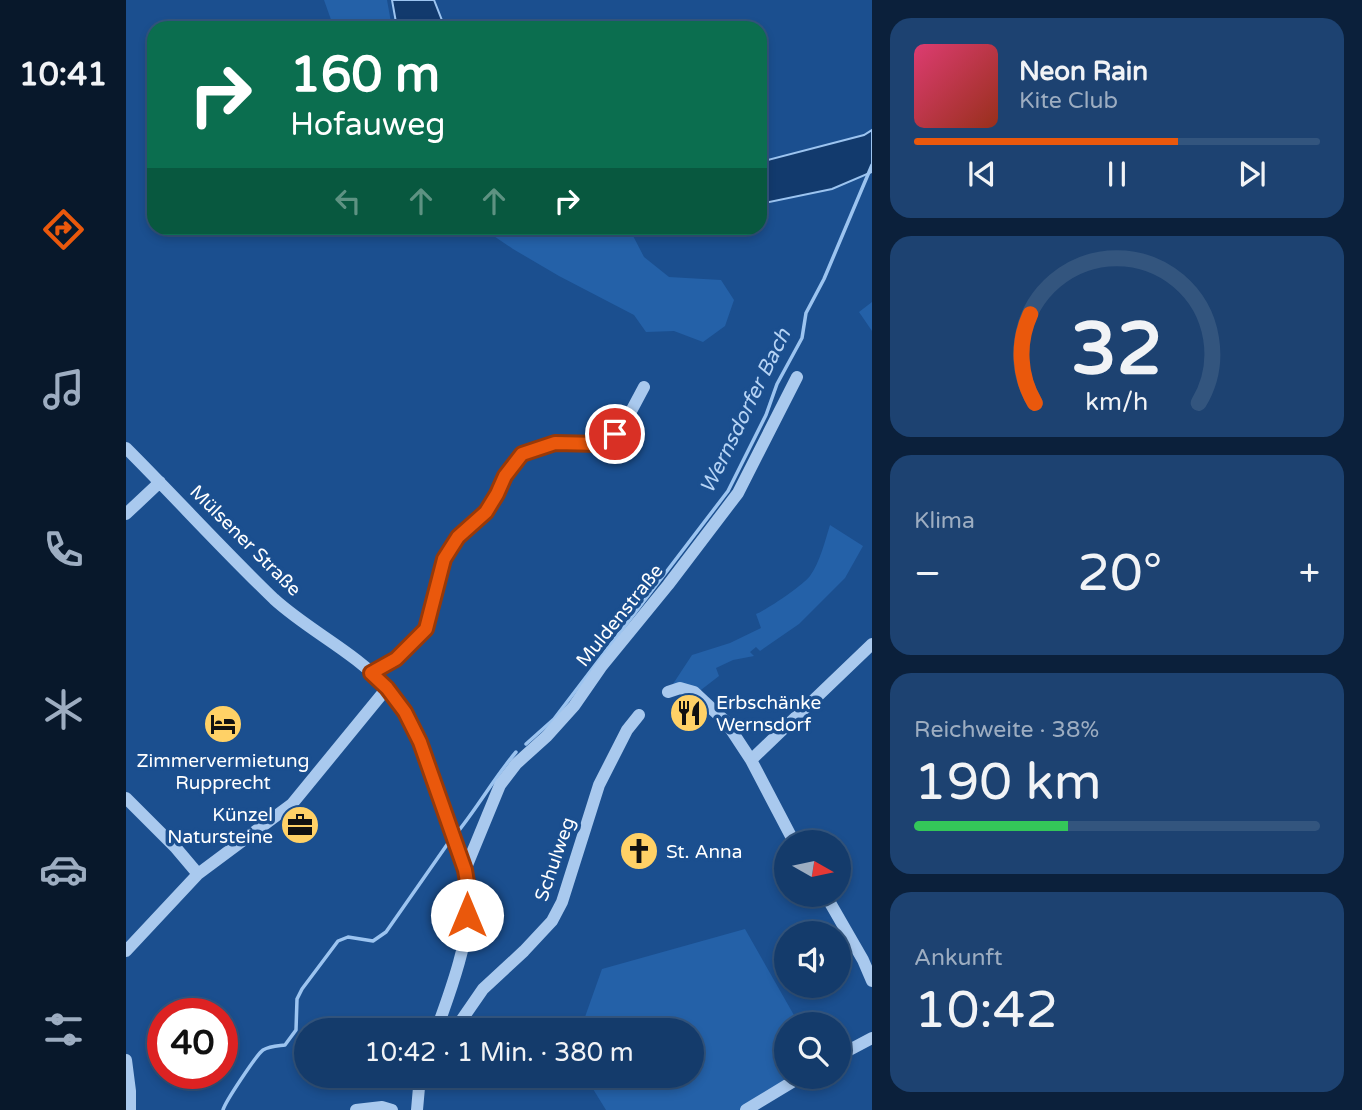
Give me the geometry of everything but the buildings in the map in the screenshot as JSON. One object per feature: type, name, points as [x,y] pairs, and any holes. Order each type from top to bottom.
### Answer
[{"type":"street","name":"Muldenstraße","points":[[465,870],[500,785],[516,764],[547,736],[574,706],[601,667],[738,493],[797,377]]},
{"type":"street","points":[[371,673],[396,659],[426,629],[444,559],[458,537],[486,512],[505,476],[522,454],[555,443],[600,444],[615,434],[645,387]]},
{"type":"street","name":"Mülsener Straße","points":[[126,448],[276,600],[371,673],[387,688],[405,712],[420,742],[458,849],[469,894],[465,936],[452,990],[441,1018]]},
{"type":"street","points":[[126,514],[160,482]]},
{"type":"street","points":[[751,761],[872,644]]},
{"type":"street","points":[[126,951],[198,874],[292,804],[387,688]]},
{"type":"street","points":[[668,692],[680,688],[694,692],[726,722],[751,761],[788,830]]},
{"type":"street","name":"Schulweg","points":[[463,1018],[483,989],[524,951],[552,920],[560,906],[599,785],[627,730],[639,715]]},
{"type":"street","points":[[126,798],[198,874]]},
{"type":"street","points":[[832,907],[872,981]]},
{"type":"street","points":[[851,1049],[872,1038]]},
{"type":"street","points":[[126,1060],[130,1110]]},
{"type":"street","points":[[417,1110],[419,1088]]},
{"type":"street","points":[[746,1110],[781,1089]]},
{"type":"street","points":[[356,1110],[382,1107],[392,1110]]},
{"type":"shaded area","points":[[324,0],[387,0],[391,21],[332,21]]},
{"type":"shaded area","points":[[392,0],[434,0],[442,21],[396,21]]},
{"type":"shaded area","points":[[872,130],[872,172],[832,189],[767,203],[767,160],[864,135]]},
{"type":"shaded area","points":[[492,235],[633,235],[644,257],[669,277],[721,280],[734,300],[725,326],[703,342],[674,331],[646,332],[634,315]]},
{"type":"shaded area","points":[[872,302],[872,331],[859,312]]},
{"type":"shaded area","points":[[830,525],[863,546],[845,578],[799,624],[760,651],[756,647],[750,652],[754,656],[733,660],[716,668],[719,676],[697,693],[686,684],[673,684],[692,655],[730,643],[761,628],[756,614],[784,597],[810,576]]},
{"type":"shaded area","points":[[745,929],[774,980],[774,998],[784,998],[792,1012],[774,1012],[774,1089],[781,1089],[746,1110],[606,1110],[592,1088],[704,1088],[704,1018],[585,1018],[602,969]]},
{"type":"waterway","name":"Wernsdorfer Bach","points":[[526,744],[554,719],[728,491],[766,415],[777,384],[802,338],[806,313],[824,279],[872,165]]},
{"type":"waterway","name":"Wernsdorfer Bach","points":[[456,834],[516,752]]},
{"type":"waterway","name":"Wernsdorfer Bach","points":[[223,1110],[260,1053],[268,1048],[285,1045],[296,1030],[297,999],[338,941],[348,937],[373,941],[386,932],[451,839]]},
{"type":"place","name":"Erbschänke Wernsdorf","points":[[689,713]]},
{"type":"place","name":"Zimmervermietung Rupprecht","points":[[223,724]]},
{"type":"place","name":"Künzel Natursteine","points":[[300,825]]},
{"type":"place","name":"St. Anna","points":[[639,851]]},
{"type":"route","points":[[467,915],[469,894],[465,870],[420,742],[405,712],[387,688],[371,673],[396,659],[426,629],[444,559],[458,537],[486,512],[505,476],[522,454],[555,443],[600,444],[615,434]]}]
